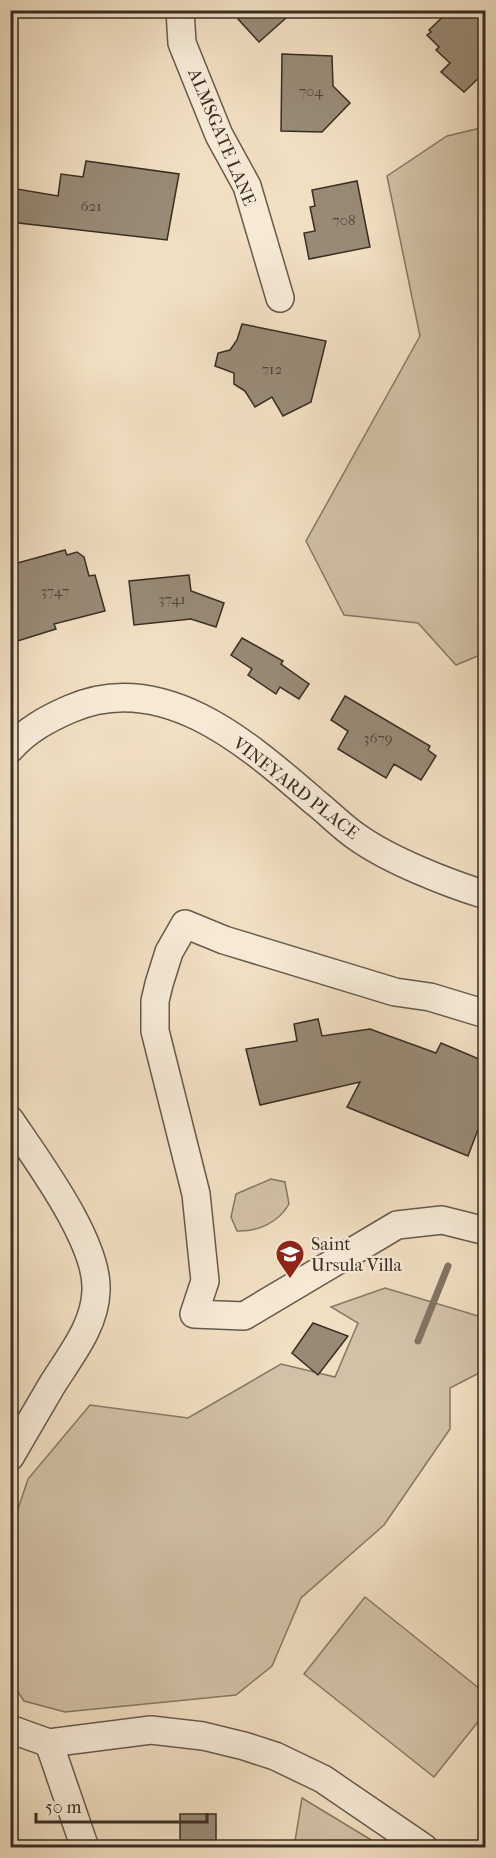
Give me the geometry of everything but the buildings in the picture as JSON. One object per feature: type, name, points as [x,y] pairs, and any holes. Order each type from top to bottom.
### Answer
[{"type":"street","name":"ALMSGATE LANE","points":[[180,10],[182,43],[219,135],[247,186],[280,298]]},
{"type":"street","name":"VINEYARD PLACE","points":[[10,749],[21,737],[46,720],[82,704],[105,698],[136,697],[167,702],[196,714],[250,750],[357,838],[414,867],[486,895]]},
{"type":"street","points":[[486,1014],[430,997],[395,992],[224,940],[185,924],[170,952],[155,1001],[155,1030],[196,1194],[205,1281],[194,1314],[244,1316],[397,1225],[442,1220],[486,1231]]},
{"type":"street","points":[[10,1120],[48,1176],[89,1250],[96,1288],[95,1301],[82,1337],[10,1457]]},
{"type":"street","points":[[10,1729],[49,1743],[151,1730],[203,1736],[244,1746],[275,1756],[323,1779],[424,1848]]},
{"type":"street","points":[[49,1743],[84,1848]]},
{"type":"shaded area","points":[[485,127],[485,653],[456,665],[418,623],[344,615],[306,541],[420,336],[387,176],[447,136]]},
{"type":"shaded area","points":[[271,1179],[285,1182],[289,1204],[280,1216],[267,1225],[253,1230],[237,1231],[231,1217],[236,1194]]},
{"type":"shaded area","points":[[385,1288],[485,1318],[485,1370],[450,1388],[450,1429],[384,1525],[301,1598],[272,1666],[236,1695],[65,1712],[24,1701],[11,1682],[11,1530],[28,1479],[90,1405],[188,1418],[281,1364],[335,1377],[358,1323],[331,1307]]},
{"type":"shaded area","points":[[365,1597],[485,1693],[485,1713],[434,1777],[304,1674]]},
{"type":"shaded area","points":[[302,1798],[383,1847],[294,1847]]},
{"type":"waterway","points":[[418,1341],[448,1266]]},
{"type":"place","name":"Saint Ursula Villa","points":[[290,1280]]}]
